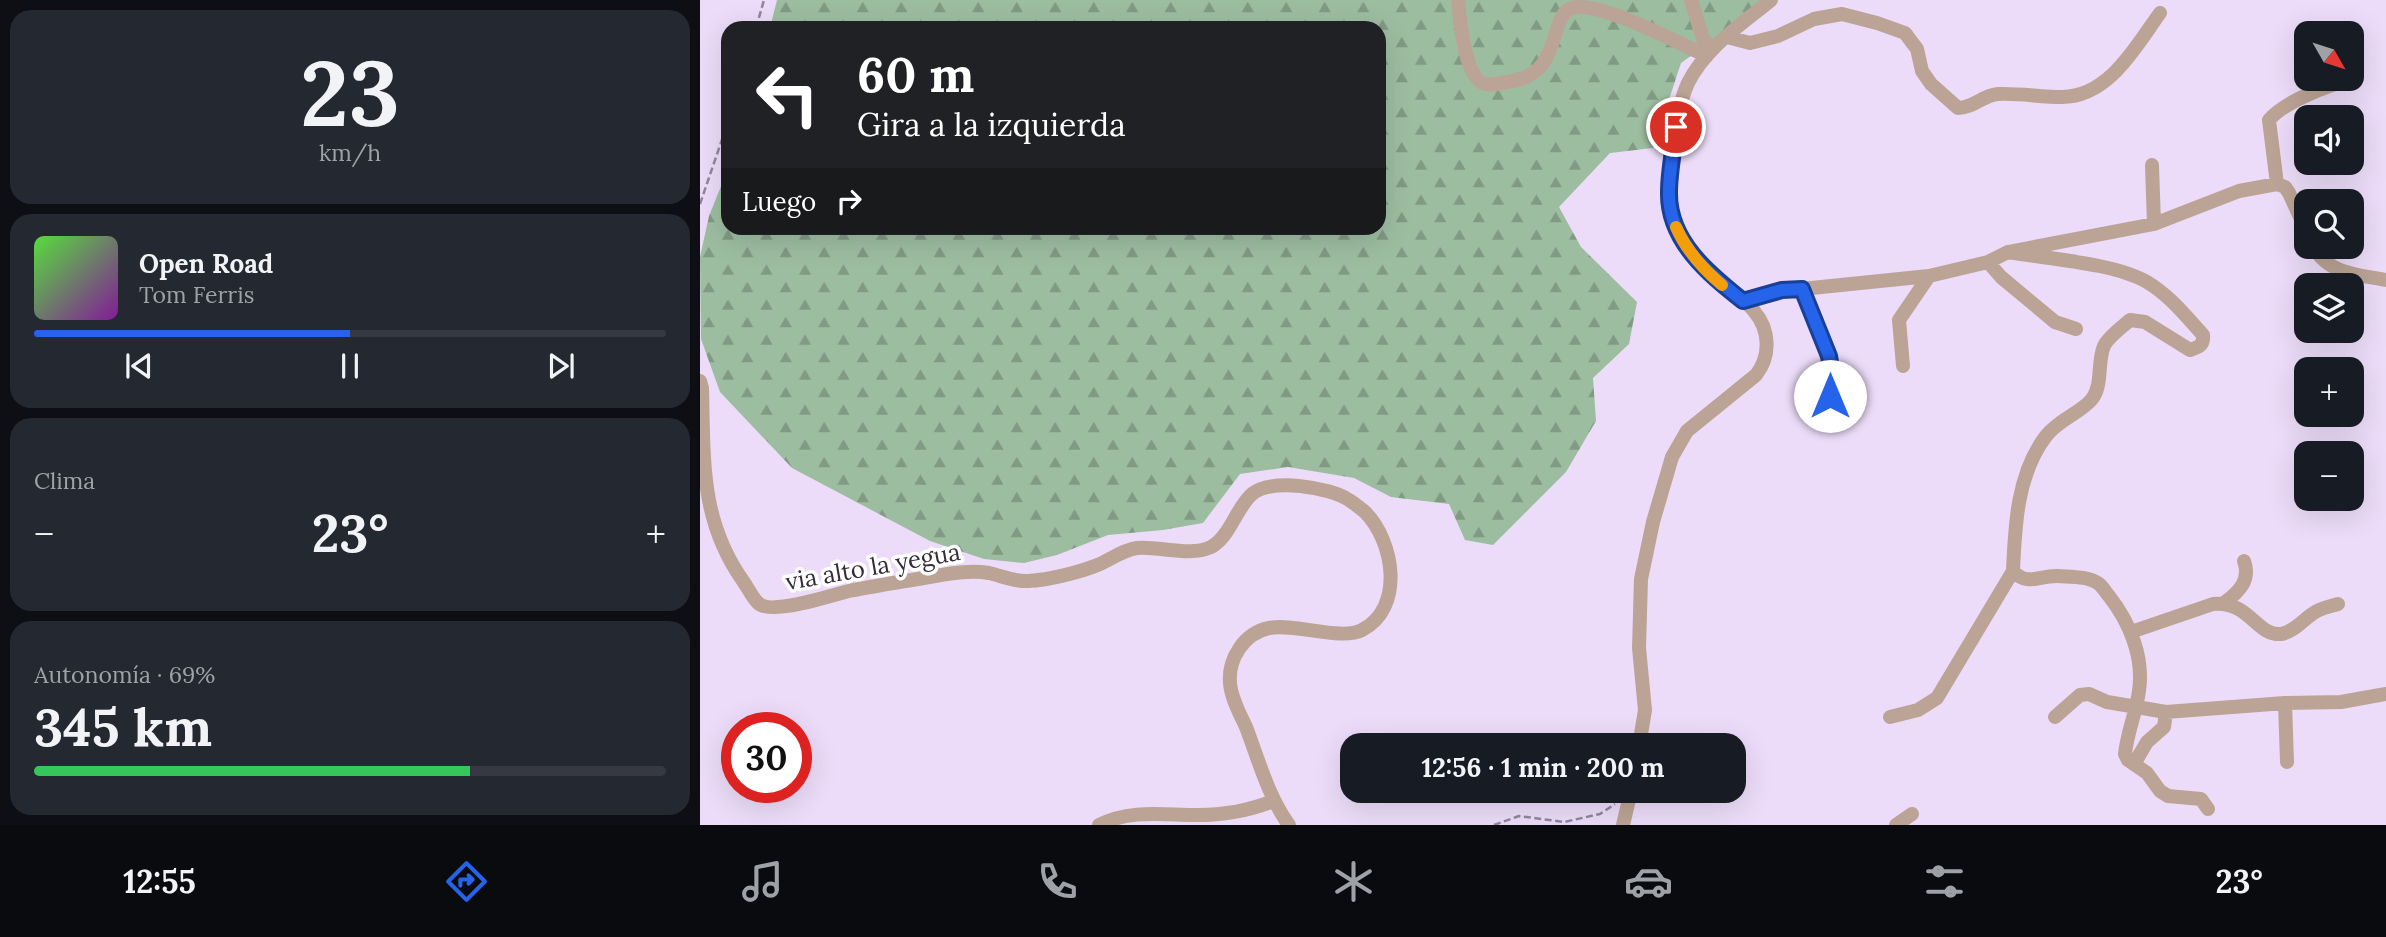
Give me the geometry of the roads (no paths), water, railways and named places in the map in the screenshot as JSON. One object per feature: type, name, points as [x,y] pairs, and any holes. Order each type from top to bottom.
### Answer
[{"type":"street","points":[[1458,0],[1471,72],[1478,81],[1487,84],[1522,80],[1536,71],[1552,50],[1561,16],[1569,9],[1577,7],[1604,10],[1710,52]]},
{"type":"street","points":[[1691,0],[1703,39],[1710,52]]},
{"type":"street","points":[[1641,733],[1645,710],[1639,648],[1641,579],[1653,522],[1672,457],[1687,431],[1756,375],[1765,364],[1768,350],[1766,336],[1756,313],[1707,272],[1683,242],[1675,224],[1668,195],[1676,127],[1689,81],[1710,52],[1771,0]]},
{"type":"street","points":[[1727,37],[1750,43],[1778,36],[1814,19],[1842,14],[1877,23],[1905,33],[1917,49],[1922,71],[1931,84],[1958,108],[1967,108],[1996,94],[2066,97],[2090,90],[2121,66],[2161,13]]},
{"type":"street","points":[[2277,184],[2269,120],[2282,109],[2318,91]]},
{"type":"street","points":[[2152,165],[2154,224]]},
{"type":"street","points":[[1743,301],[1782,290],[1929,276],[1988,262],[2008,253],[2154,224],[2239,191],[2277,184],[2284,187],[2294,204]]},
{"type":"street","points":[[1890,717],[1918,710],[1937,698],[2013,571],[2015,526],[2027,469],[2046,436],[2060,422],[2092,400],[2097,389],[2098,365],[2104,344],[2130,320],[2152,326],[2190,350],[2200,346],[2203,341],[2203,335],[2174,303],[2148,283],[2125,272],[2008,253]]},
{"type":"street","points":[[2322,259],[2336,269],[2386,281]]},
{"type":"street","points":[[1988,262],[2001,277],[2047,316],[2055,322],[2076,329]]},
{"type":"street","points":[[1903,366],[1899,320],[1929,276]]},
{"type":"street","points":[[1802,289],[1831,366],[1828,411]]},
{"type":"street","name":"via alto la yegua","points":[[700,381],[705,498],[714,531],[734,569],[758,603],[767,608],[797,604],[849,591],[961,573],[988,573],[1028,581],[1083,569],[1138,548],[1203,549],[1219,540],[1252,494],[1263,488],[1281,485],[1301,487],[1348,498],[1367,515],[1380,535],[1392,584],[1386,605],[1361,631],[1344,633],[1301,628],[1264,629],[1247,639],[1234,654],[1230,685],[1273,801],[1289,825]]},
{"type":"street","points":[[2224,603],[2241,590],[2246,577],[2244,561]]},
{"type":"street","points":[[2013,571],[2020,578],[2028,580],[2051,576],[2071,577],[2089,579],[2100,584],[2118,608],[2131,632],[2140,665],[2139,690],[2125,754],[2128,760],[2147,773],[2160,791],[2168,796],[2201,799],[2208,809]]},
{"type":"street","points":[[2131,632],[2213,604],[2224,603],[2240,608],[2270,633],[2283,634],[2319,610],[2338,604]]},
{"type":"street","points":[[2055,717],[2080,695],[2089,694],[2107,702],[2166,712],[2285,703],[2340,702],[2386,694]]},
{"type":"street","points":[[2285,703],[2287,762]]},
{"type":"street","points":[[2134,764],[2147,742],[2164,727],[2166,712]]},
{"type":"street","points":[[1099,825],[1122,816],[1146,814],[1227,819],[1273,801]]},
{"type":"street","points":[[1623,825],[1628,803]]},
{"type":"street","points":[[1896,825],[1912,814]]}]
